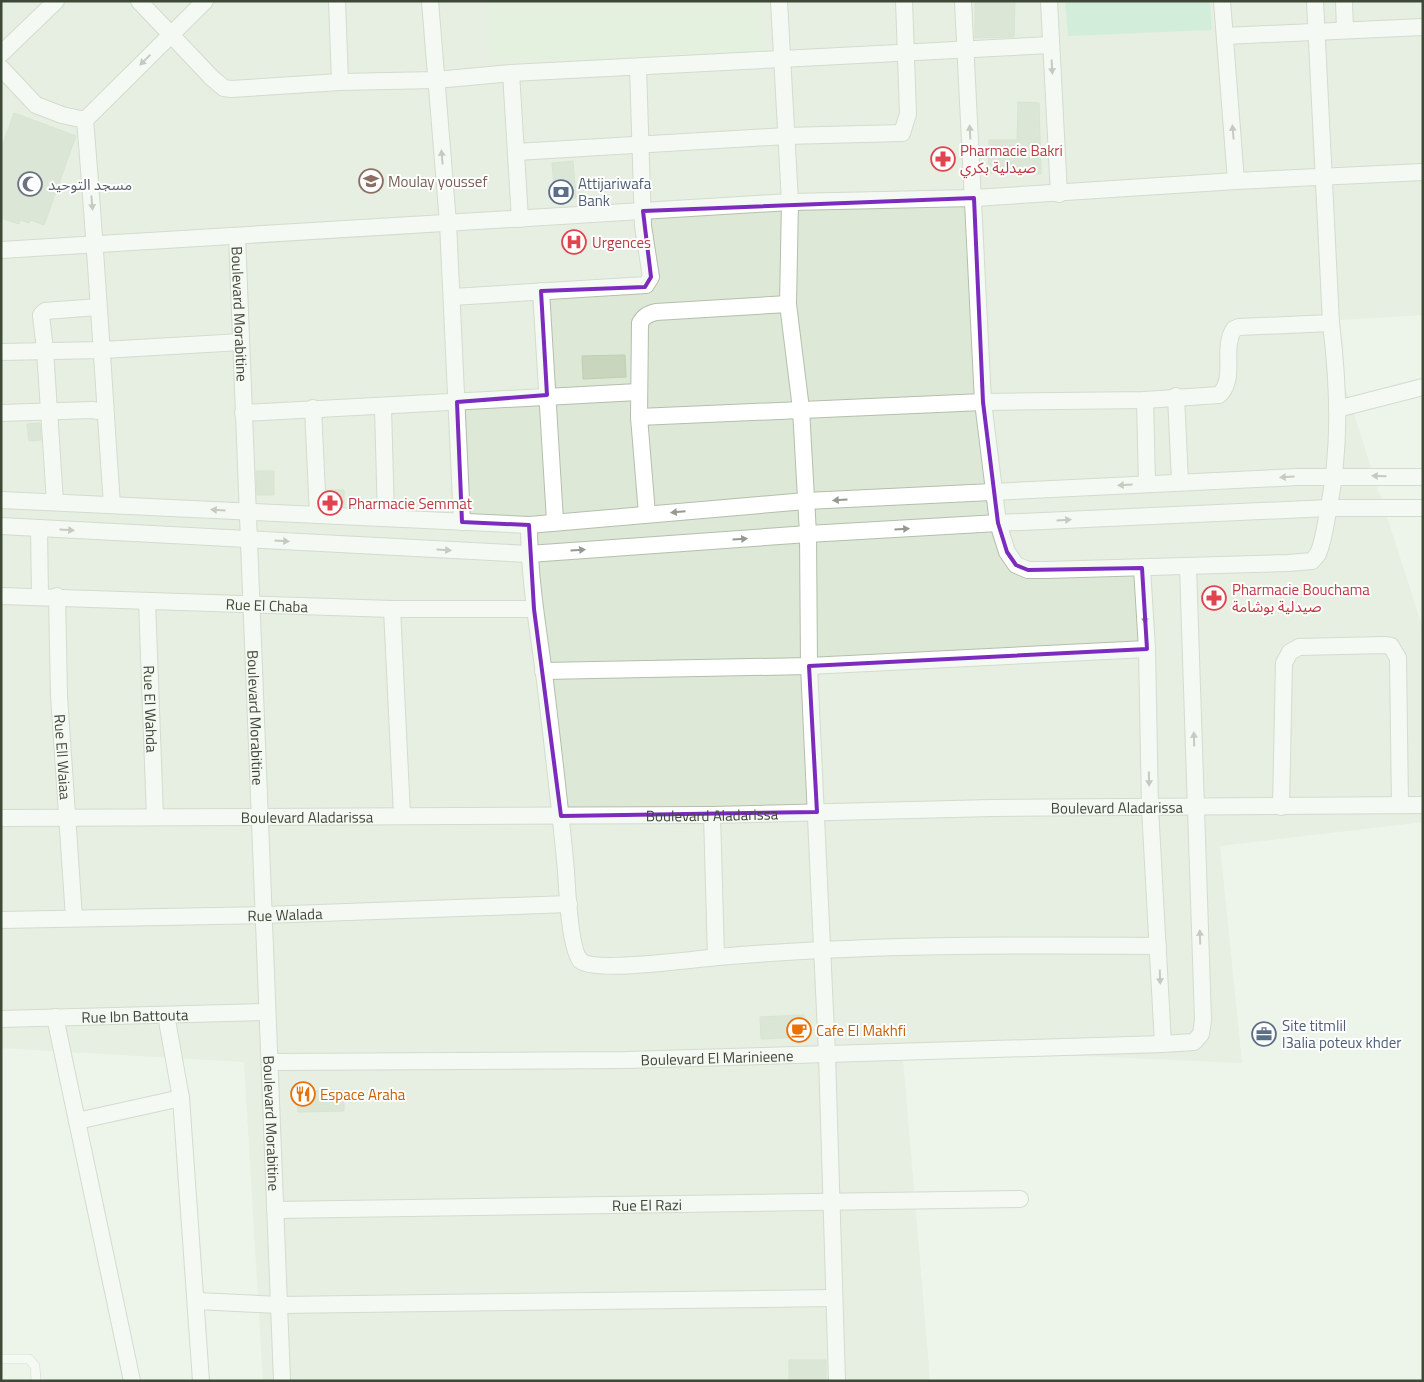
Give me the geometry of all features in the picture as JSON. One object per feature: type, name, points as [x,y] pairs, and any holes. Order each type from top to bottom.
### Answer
[{"type":"street","points":[[1,54],[56,1]]},
{"type":"street","points":[[139,1],[212,78],[224,88],[231,89],[340,82],[436,80],[511,73],[1051,45]]},
{"type":"street","points":[[85,120],[205,1]]},
{"type":"street","points":[[337,1],[340,82]]},
{"type":"street","points":[[430,1],[448,223],[462,522]]},
{"type":"street","points":[[780,1],[790,202],[788,304],[800,409],[808,534],[809,666],[817,812],[820,948],[827,1055],[837,1381]]},
{"type":"street","points":[[516,152],[786,136],[902,132],[906,128],[908,114],[904,1]]},
{"type":"street","points":[[963,1],[983,402],[993,493],[998,523],[1007,552],[1016,565],[1022,568],[1046,570],[1188,567],[1312,561],[1322,546],[1336,476],[1337,409],[1336,364],[1331,323],[1325,176],[1315,32],[1315,1]]},
{"type":"street","points":[[1050,1],[1059,194]]},
{"type":"street","points":[[1222,1],[1236,181]]},
{"type":"street","points":[[1344,1],[1345,30]]},
{"type":"street","points":[[1225,36],[1423,27]]},
{"type":"street","points":[[452,297],[646,285],[651,277],[643,211],[638,67]]},
{"type":"street","points":[[1,68],[36,105],[62,115],[85,120]]},
{"type":"street","points":[[511,73],[520,219]]},
{"type":"street","points":[[85,120],[96,244],[98,307],[103,350],[105,412],[112,505]]},
{"type":"street","points":[[1,250],[790,202],[1059,194],[1236,181],[1423,172]]},
{"type":"street","name":"Boulevard Morabitine","points":[[237,236],[271,1062],[282,1381]]},
{"type":"street","points":[[541,291],[555,522]]},
{"type":"street","points":[[648,514],[639,417],[640,323],[646,316],[656,312],[788,304]]},
{"type":"street","points":[[54,502],[45,350],[41,323],[42,312],[98,307]]},
{"type":"street","points":[[639,417],[983,402],[1144,400],[1176,396],[1220,395],[1226,387],[1232,332],[1239,327],[1331,323]]},
{"type":"street","points":[[1,352],[103,350],[241,342]]},
{"type":"street","points":[[1337,409],[1423,387]]},
{"type":"street","points":[[243,413],[312,408],[383,407],[547,395],[638,392]]},
{"type":"street","points":[[1176,396],[1180,482]]},
{"type":"street","points":[[1144,400],[1147,484]]},
{"type":"street","points":[[383,407],[386,518]]},
{"type":"street","points":[[312,408],[318,515]]},
{"type":"street","points":[[1,413],[105,412]]},
{"type":"street","points":[[1,500],[529,525],[806,501],[1180,482],[1336,476],[1423,476]]},
{"type":"street","points":[[1,526],[529,554],[808,534],[998,523],[1329,508],[1423,508]]},
{"type":"street","points":[[529,525],[529,554],[534,609],[561,816],[569,904],[575,950],[579,959],[586,964],[596,966],[648,964],[820,948],[1006,945],[1158,946]]},
{"type":"street","points":[[39,528],[40,596]]},
{"type":"street","points":[[1188,567],[1196,808]]},
{"type":"street","points":[[1142,568],[1147,649],[1150,808],[1163,1044]]},
{"type":"street","name":"Rue El Chaba","points":[[1,596],[57,596],[392,610],[534,609]]},
{"type":"street","name":"Rue Ell Waiaa","points":[[57,596],[59,696],[74,918]]},
{"type":"street","name":"Rue El Wahda","points":[[147,600],[155,817]]},
{"type":"street","points":[[392,610],[402,815]]},
{"type":"street","points":[[1281,807],[1284,663],[1286,656],[1299,647],[1391,646],[1398,658],[1400,804]]},
{"type":"street","points":[[543,671],[809,666],[1147,649]]},
{"type":"street","name":"Boulevard Aladarissa","points":[[1,818],[712,815],[817,812],[1423,805]]},
{"type":"street","name":"Boulevard El Marinieene","points":[[271,1062],[626,1060],[1194,1042],[1202,1029],[1196,808]]},
{"type":"street","points":[[712,815],[716,957]]},
{"type":"street","name":"Rue Walada","points":[[1,920],[264,915],[569,904]]},
{"type":"street","name":"Rue Ibn Battouta","points":[[1,1018],[268,1012]]},
{"type":"street","points":[[166,1015],[182,1098],[201,1381]]},
{"type":"street","points":[[55,1017],[132,1381]]},
{"type":"street","points":[[77,1121],[182,1098]]},
{"type":"street","name":"Rue El Razi","points":[[276,1210],[1020,1198]]},
{"type":"street","points":[[197,1301],[279,1305],[834,1298]]},
{"type":"lane","points":[[1,1359],[29,1359],[36,1366],[36,1381]]},
{"type":"highlighted area","points":[[974,198],[983,402],[998,523],[1007,552],[1016,565],[1028,570],[1142,568],[1147,649],[809,666],[817,812],[561,816],[534,609],[529,525],[462,522],[457,402],[547,395],[541,291],[645,287],[651,277],[643,211]]},
{"type":"shaded area","points":[[1,1],[1423,1],[1423,315],[1324,321],[1423,629],[1423,822],[1220,846],[1242,1063],[902,1048],[930,1381],[263,1381],[244,1062],[1,1048]]},
{"type":"shaded area","points":[[493,1],[759,1],[762,51],[493,61]]},
{"type":"green space","points":[[1065,1],[1210,1],[1212,30],[1068,36]]},
{"type":"building","points":[[975,1],[1015,1],[1014,37],[975,38]]},
{"type":"building","points":[[1018,102],[1039,103],[1041,174],[988,173],[989,140],[1017,140]]},
{"type":"building","name":"مسجد التوحيد","points":[[14,113],[76,136],[44,225],[31,220],[29,223],[20,220],[19,224],[1,218],[1,149]]},
{"type":"building","points":[[573,161],[576,198],[555,200],[552,163]]},
{"type":"building","points":[[625,355],[626,377],[583,379],[582,356]]},
{"type":"building","points":[[40,423],[41,440],[29,441],[27,424]]},
{"type":"building","points":[[256,471],[274,471],[274,495],[257,495]]},
{"type":"building","points":[[327,490],[344,490],[344,506],[328,505]]},
{"type":"building","points":[[804,1015],[805,1037],[761,1039],[760,1017]]},
{"type":"building","points":[[344,1090],[344,1111],[298,1112],[297,1091]]},
{"type":"building","points":[[789,1360],[826,1360],[826,1381],[789,1381]]},
{"type":"place","name":"Pharmacie Bakri صيدلية بكري","points":[[943,159]]},
{"type":"place","name":"Moulay youssef","points":[[371,181]]},
{"type":"place","name":"مسجد التوحيد","points":[[30,184]]},
{"type":"place","name":"Attijariwafa Bank","points":[[561,192]]},
{"type":"place","name":"Urgences","points":[[574,242]]},
{"type":"place","name":"Pharmacie Semmat","points":[[330,503]]},
{"type":"place","name":"Pharmacie Bouchama صيدلية بوشامة","points":[[1214,598]]},
{"type":"place","name":"Cafe El Makhfi","points":[[799,1030]]},
{"type":"place","name":"Site titmlil l3alia poteux khder","points":[[1264,1034]]},
{"type":"place","name":"Espace Araha","points":[[303,1094]]}]
